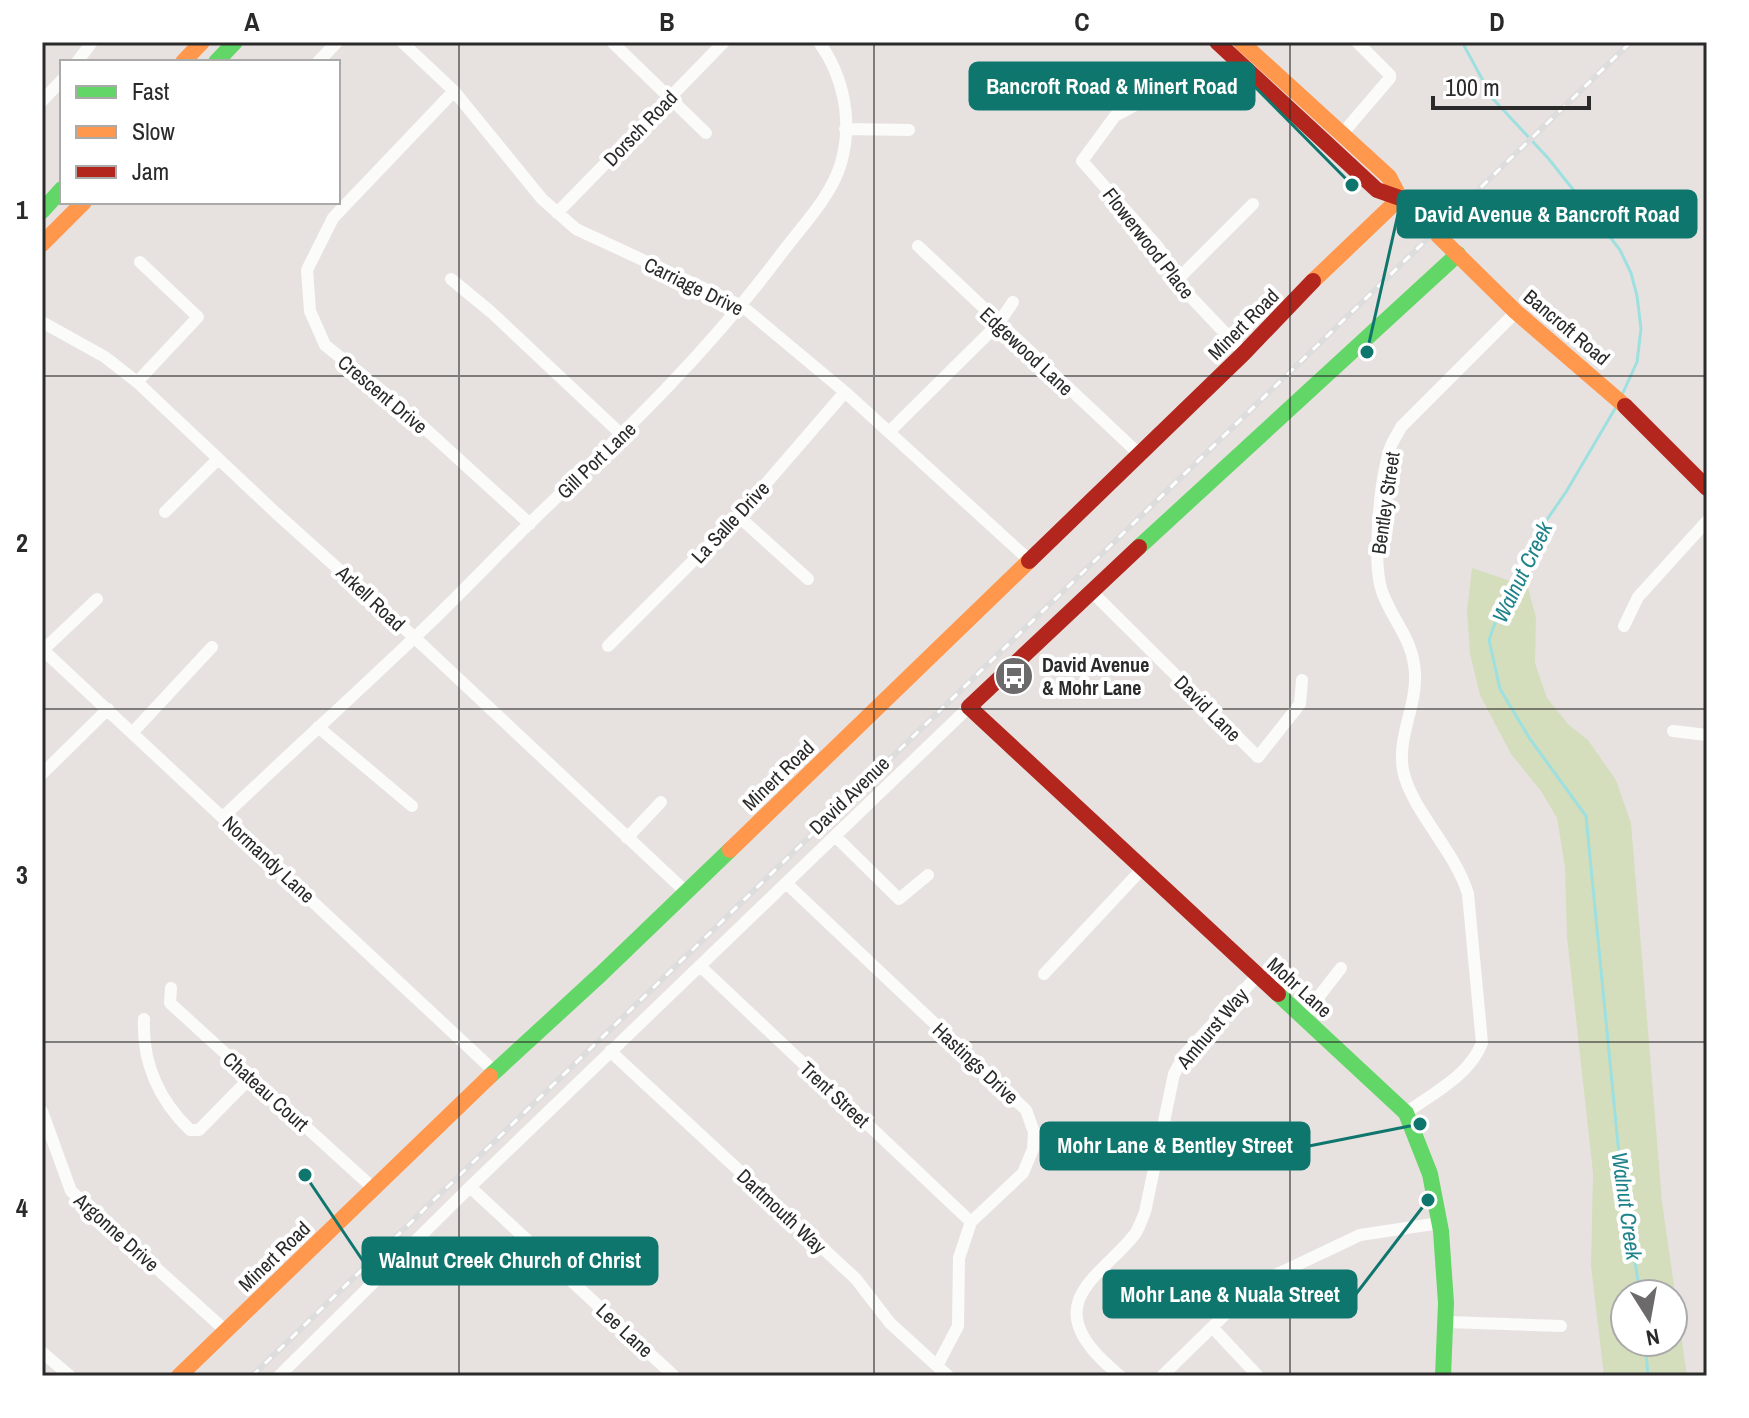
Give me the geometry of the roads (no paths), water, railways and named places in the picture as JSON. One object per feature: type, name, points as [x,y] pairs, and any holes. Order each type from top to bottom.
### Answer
[{"type":"street","points":[[78,60],[92,42]]},
{"type":"street","points":[[185,60],[202,42]]},
{"type":"street","points":[[218,60],[235,42]]},
{"type":"street","points":[[320,60],[337,42]]},
{"type":"street","name":"Carriage Drive","points":[[402,42],[454,91],[519,172],[576,229],[742,306],[845,392],[1029,560]]},
{"type":"street","points":[[612,42],[706,133]]},
{"type":"street","name":"Dorsch Road","points":[[557,213],[724,42]]},
{"type":"street","name":"Gill Port Lane","points":[[224,816],[415,638],[622,435],[711,344],[742,306],[833,182],[841,164],[845,129],[844,96],[838,77],[819,42]]},
{"type":"street","name":"Bancroft Road","points":[[1217,42],[1377,190],[1400,198]]},
{"type":"street","name":"Bancroft Road","points":[[1241,42],[1389,177],[1400,198],[1516,312],[1603,385],[1707,488]]},
{"type":"street","points":[[1342,134],[1390,78],[1357,42]]},
{"type":"street","points":[[42,101],[60,82]]},
{"type":"street","name":"Crescent Drive","points":[[454,91],[333,218],[318,242],[307,270],[310,311],[325,345],[397,403],[530,524]]},
{"type":"street","name":"Flowerwood Place","points":[[1143,101],[1115,116],[1082,161],[1158,247],[1177,280],[1244,353]]},
{"type":"street","points":[[845,129],[909,130]]},
{"type":"street","points":[[42,211],[60,191]]},
{"type":"street","name":"Minert Road","points":[[179,1376],[494,1071],[686,892],[1244,353],[1326,267],[1400,198]]},
{"type":"street","points":[[42,244],[82,204]]},
{"type":"street","points":[[1177,280],[1253,204]]},
{"type":"street","name":"Edgewood Lane","points":[[918,246],[1139,454]]},
{"type":"street","name":"David Avenue","points":[[279,1376],[610,1051],[969,707],[1247,445],[1458,254]]},
{"type":"street","points":[[137,382],[198,317],[140,262]]},
{"type":"street","points":[[451,279],[491,312],[622,435]]},
{"type":"street","points":[[889,432],[998,324],[1013,302]]},
{"type":"street","name":"Bentley Street","points":[[1406,1113],[1467,1069],[1477,1057],[1482,1043],[1468,894],[1461,873],[1413,795],[1403,770],[1402,749],[1415,673],[1407,636],[1383,594],[1377,574],[1376,554],[1385,477],[1390,447],[1401,427],[1516,312]]},
{"type":"street","name":"Arkell Road","points":[[42,322],[105,357],[137,382],[686,892]]},
{"type":"street","name":"La Salle Drive","points":[[608,646],[738,516],[845,392]]},
{"type":"street","points":[[165,512],[218,459]]},
{"type":"street","points":[[738,516],[808,579]]},
{"type":"street","points":[[1624,626],[1638,597],[1707,521]]},
{"type":"street","name":"David Lane","points":[[1091,591],[1258,757],[1300,704],[1302,680]]},
{"type":"street","points":[[43,650],[97,599]]},
{"type":"street","points":[[133,732],[212,647]]},
{"type":"street","name":"Normandy Lane","points":[[43,650],[494,1071]]},
{"type":"street","name":"Mohr Lane","points":[[969,707],[1406,1113],[1432,1180],[1440,1223],[1448,1322],[1443,1376]]},
{"type":"street","points":[[42,774],[108,709]]},
{"type":"street","points":[[318,727],[412,806]]},
{"type":"street","points":[[1673,731],[1707,735]]},
{"type":"street","points":[[627,838],[661,802]]},
{"type":"street","points":[[835,836],[899,899],[928,875]]},
{"type":"street","points":[[1044,974],[1142,869]]},
{"type":"street","name":"Hastings Drive","points":[[786,883],[1026,1110],[1034,1132],[1033,1149],[1023,1173],[971,1222],[959,1258],[958,1326],[937,1366]]},
{"type":"street","name":"Trent Street","points":[[700,966],[971,1222]]},
{"type":"street","points":[[1303,1017],[1341,968]]},
{"type":"street","name":"Amhurst Way","points":[[1120,1376],[1092,1349],[1079,1327],[1076,1304],[1089,1280],[1136,1233],[1145,1212],[1174,1074],[1185,1054],[1258,975]]},
{"type":"street","name":"Chateau Court","points":[[171,988],[170,1003],[373,1188]]},
{"type":"street","points":[[144,1019],[143,1041],[155,1083],[172,1113],[190,1130],[199,1130],[251,1077]]},
{"type":"street","name":"Dartmouth Way","points":[[610,1051],[856,1279],[890,1323],[948,1376]]},
{"type":"street","name":"Argonne Drive","points":[[42,1111],[71,1191],[226,1331]]},
{"type":"street","points":[[1162,1126],[1264,1141]]},
{"type":"street","name":"Lee Lane","points":[[470,1187],[674,1376]]},
{"type":"street","points":[[1162,1376],[1263,1281],[1360,1235],[1440,1223]]},
{"type":"street","points":[[1448,1322],[1561,1326]]},
{"type":"street","points":[[1212,1327],[1258,1376]]},
{"type":"street","points":[[42,1352],[70,1376]]},
{"type":"waterway","name":"Walnut Creek","points":[[1462,42],[1493,99],[1548,158],[1583,202],[1620,250],[1631,273],[1641,329],[1637,362],[1621,397]]},
{"type":"waterway","name":"Walnut Creek","points":[[1616,407],[1566,492],[1533,540],[1503,600],[1489,640],[1500,689],[1530,739],[1586,816],[1620,1165],[1638,1278]]},
{"type":"waterway","name":"Walnut Creek","points":[[1646,1358],[1648,1376]]},
{"type":"railway","points":[[252,1376],[1631,42]]},
{"type":"place","name":"Bancroft Road & Minert Road","points":[[1352,185]]},
{"type":"place","name":"David Avenue & Bancroft Road","points":[[1367,352]]},
{"type":"place","name":"David Avenue & Mohr Lane","points":[[1014,676]]},
{"type":"place","name":"Mohr Lane & Bentley Street","points":[[1420,1124]]},
{"type":"place","name":"Walnut Creek Church of Christ","points":[[305,1175]]},
{"type":"place","name":"Mohr Lane & Nuala Street","points":[[1428,1200]]}]
